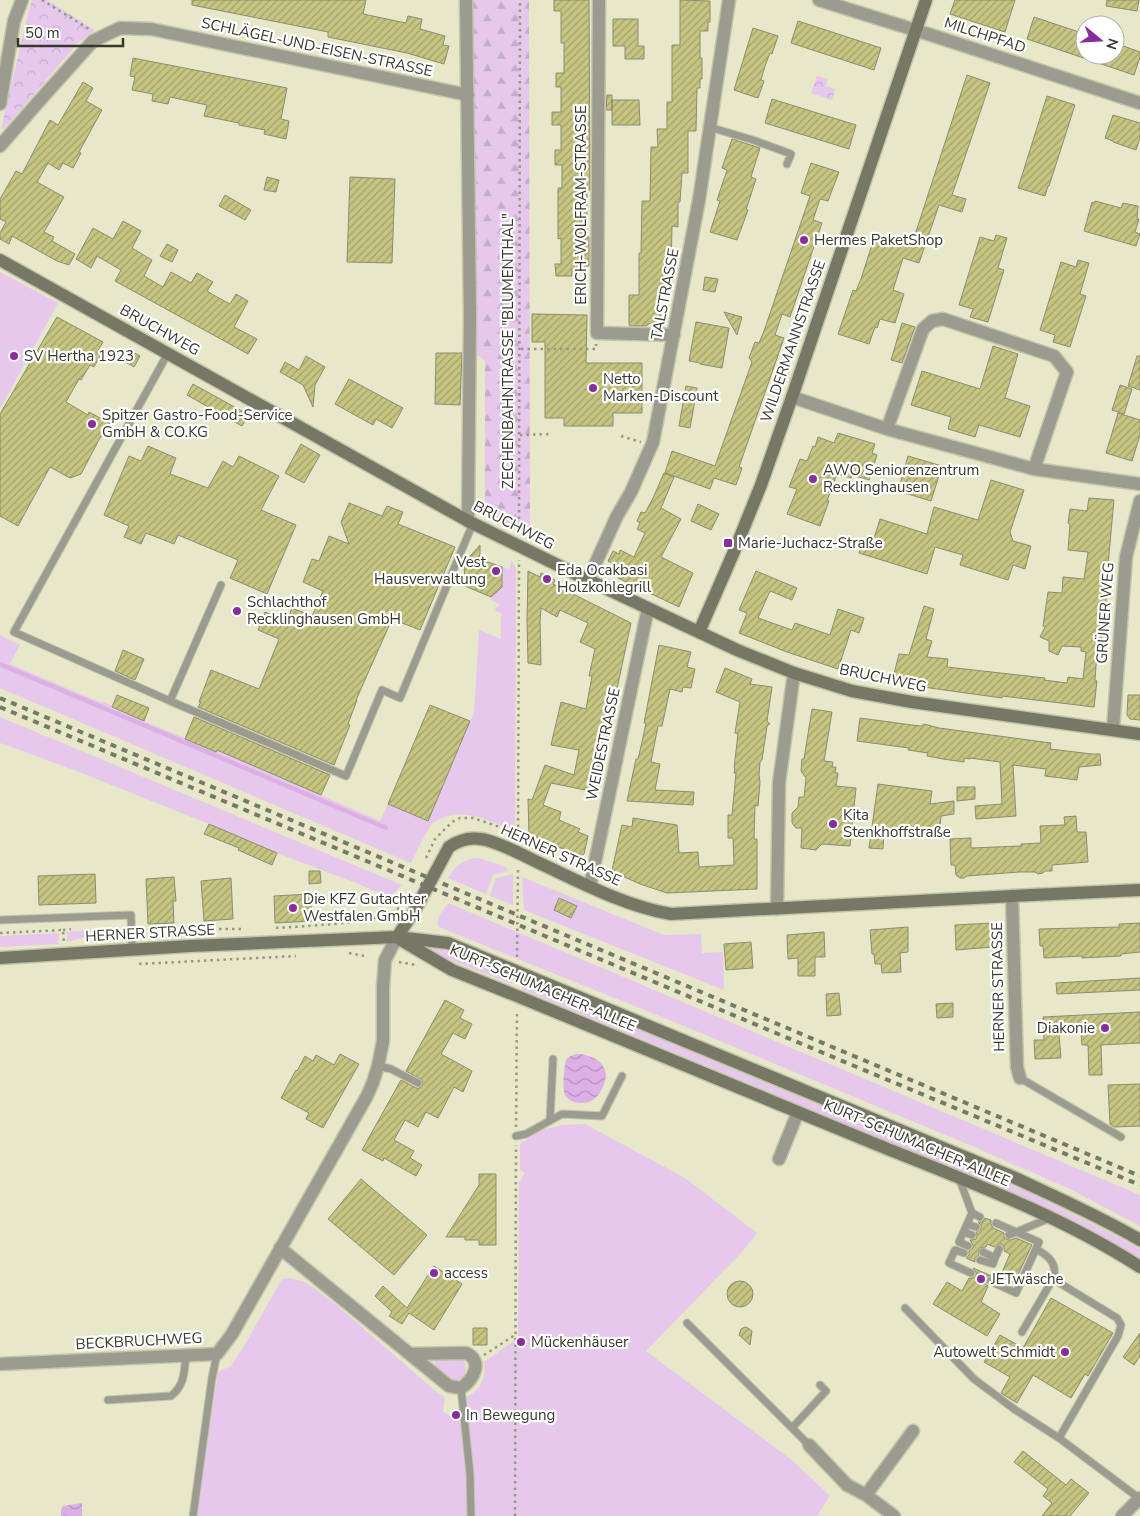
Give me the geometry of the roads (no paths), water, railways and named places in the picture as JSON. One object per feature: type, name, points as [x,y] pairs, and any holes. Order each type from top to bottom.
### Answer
[{"type":"main road","name":"WILDERMANNSTRASSE","points":[[699,632],[761,485],[926,0]]},
{"type":"main road","name":"BRUCHWEG","points":[[0,260],[471,522],[588,580],[737,650],[794,673],[852,691],[912,702],[1140,734]]},
{"type":"main road","name":"HERNER STRASSE","points":[[0,958],[397,937],[416,910],[449,847],[456,842],[468,838],[482,839],[517,852],[650,911],[671,914],[1140,890]]},
{"type":"main road","name":"KURT-SCHUMACHER-ALLEE","points":[[397,937],[448,943],[1013,1177],[1140,1240]]},
{"type":"main road","name":"KURT-SCHUMACHER-ALLEE","points":[[397,937],[452,970],[959,1178],[1051,1218],[1093,1239],[1140,1267]]},
{"type":"street","points":[[0,104],[14,21],[22,0]]},
{"type":"street","points":[[466,0],[471,522]]},
{"type":"street","name":"ERICH-WOLFRAM-STRASSE","points":[[599,0],[597,333],[674,336]]},
{"type":"street","name":"TALSTRASSE","points":[[588,580],[651,446],[674,336],[699,200],[729,0]]},
{"type":"street","name":"MILCHPFAD","points":[[819,0],[1140,103]]},
{"type":"street","name":"SCHLÄGEL-UND-EISEN-STRASSE","points":[[0,146],[93,41],[120,28],[151,29],[468,95]]},
{"type":"street","points":[[887,429],[923,329],[932,321],[943,319],[1054,356],[1067,372],[1034,470]]},
{"type":"street","points":[[792,397],[887,429],[1034,470],[1140,484]]},
{"type":"street","name":"GRÜNER WEG","points":[[1113,729],[1126,557],[1140,501]]},
{"type":"street","name":"WEIDESTRASSE","points":[[590,886],[648,608]]},
{"type":"street","points":[[777,909],[779,783],[794,673]]},
{"type":"street","name":"HERNER STRASSE","points":[[1012,896],[1017,1066],[1020,1078]]},
{"type":"street","name":"BECKBRUCHWEG","points":[[0,1364],[218,1354],[232,1334],[367,1096],[378,1066],[382,1041],[385,960],[397,937]]},
{"type":"street","points":[[779,1159],[798,1112]]},
{"type":"street","points":[[280,1248],[449,1386],[461,1388],[467,1384],[473,1377],[476,1366],[472,1356],[466,1353],[410,1354]]},
{"type":"street","points":[[866,1496],[913,1431]]},
{"type":"street","points":[[809,1445],[847,1485],[894,1516]]},
{"type":"street","points":[[1122,1516],[1140,1498]]},
{"type":"lane","points":[[709,127],[753,140],[790,154],[787,164]]},
{"type":"lane","points":[[168,353],[14,632],[346,776],[382,690],[400,698],[471,522]]},
{"type":"lane","points":[[170,701],[221,584]]},
{"type":"lane","points":[[0,920],[131,915],[132,950]]},
{"type":"lane","points":[[550,1120],[553,1058]]},
{"type":"lane","points":[[378,1066],[391,1069],[418,1083]]},
{"type":"lane","points":[[516,1136],[526,1134],[562,1114],[602,1116],[622,1076]]},
{"type":"lane","points":[[1020,1078],[1121,1137]]},
{"type":"lane","points":[[959,1178],[972,1213],[959,1242],[968,1246]]},
{"type":"lane","points":[[972,1213],[980,1216]]},
{"type":"lane","points":[[1012,1233],[1051,1218]]},
{"type":"lane","points":[[968,1224],[976,1228]]},
{"type":"lane","points":[[990,1281],[1016,1293],[1039,1242],[1012,1233],[996,1224]]},
{"type":"lane","points":[[964,1232],[972,1235]]},
{"type":"lane","points":[[982,1256],[993,1264],[999,1249]]},
{"type":"lane","points":[[964,1253],[955,1250],[949,1263],[971,1273]]},
{"type":"lane","points":[[1022,1332],[1053,1279],[1054,1274],[1052,1261],[1049,1257],[1036,1250]]},
{"type":"lane","points":[[1053,1279],[1117,1318],[1121,1325],[1118,1336],[1059,1438]]},
{"type":"lane","points":[[904,1308],[974,1379],[1014,1409],[1059,1438],[1140,1498]]},
{"type":"lane","points":[[687,1323],[809,1445]]},
{"type":"lane","points":[[193,1516],[212,1378],[218,1354]]},
{"type":"lane","points":[[108,1400],[170,1396],[179,1390],[186,1355]]},
{"type":"lane","points":[[792,1428],[826,1391],[820,1385]]},
{"type":"lane","points":[[461,1388],[470,1474],[471,1516]]},
{"type":"water","points":[[576,1054],[594,1058],[603,1066],[605,1071],[606,1077],[601,1091],[597,1097],[586,1103],[570,1100],[564,1092],[566,1060]]},
{"type":"water","points":[[82,1503],[82,1516],[61,1516],[63,1506]]},
{"type":"waterway","points":[[0,664],[386,828]]},
{"type":"railway","points":[[0,698],[1140,1176]]},
{"type":"railway","points":[[0,707],[1140,1185]]},
{"type":"place","name":"Hermes PaketShop","points":[[804,240]]},
{"type":"place","name":"SV Hertha 1923","points":[[14,356]]},
{"type":"place","name":"Netto Marken-Discount","points":[[593,388]]},
{"type":"place","name":"Spitzer Gastro-Food-Service GmbH & CO.KG","points":[[92,424]]},
{"type":"place","name":"AWO Seniorenzentrum Recklinghausen","points":[[813,479]]},
{"type":"place","name":"Marie-Juchacz-Straße","points":[[728,543]]},
{"type":"place","name":"Vest Hausverwaltung","points":[[496,571]]},
{"type":"place","name":"Eda Ocakbasi Holzkohlegrill","points":[[547,579]]},
{"type":"place","name":"Schlachthof Recklinghausen GmbH","points":[[237,611]]},
{"type":"place","name":"Kita Stenkhoffstraße","points":[[833,824]]},
{"type":"place","name":"Die KFZ Gutachter Westfalen GmbH","points":[[293,908]]},
{"type":"place","name":"Diakonie","points":[[1105,1028]]},
{"type":"place","name":"access","points":[[434,1273]]},
{"type":"place","name":"JETwäsche","points":[[981,1279]]},
{"type":"place","name":"Mückenhäuser","points":[[521,1342]]},
{"type":"place","name":"Autowelt Schmidt","points":[[1065,1352]]},
{"type":"place","name":"In Bewegung","points":[[456,1415]]}]
